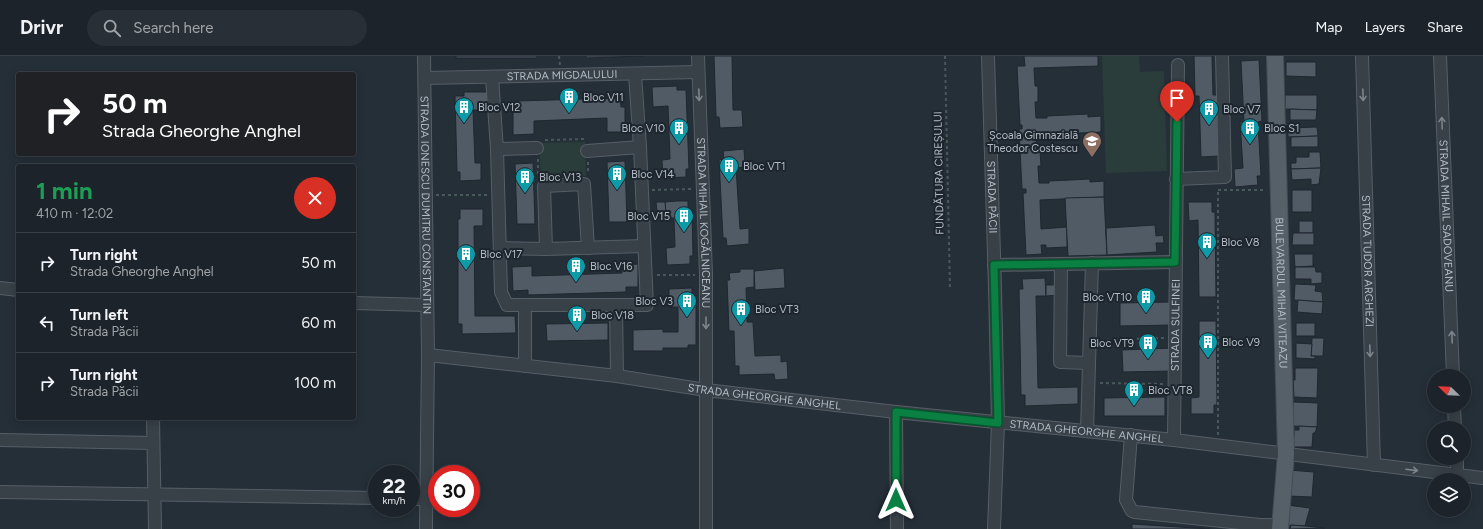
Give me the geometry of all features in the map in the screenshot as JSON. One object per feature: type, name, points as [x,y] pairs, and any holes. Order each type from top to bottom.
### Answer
[{"type":"main road","name":"BULEVARDUL MIHAI VITEAZU","points":[[1274,56],[1286,454],[1280,527]]},
{"type":"street","name":"STRADA IONESCU DUMITRU CONSTANTIN","points":[[424,56],[426,305],[428,355],[426,529]]},
{"type":"street","name":"STRADA MIHAIL KOGĂLNICEANU","points":[[698,56],[706,274],[706,529]]},
{"type":"street","name":"STRADA PĂCII","points":[[988,56],[998,423],[994,529]]},
{"type":"street","points":[[1176,178],[1225,177],[1222,56]]},
{"type":"street","name":"STRADA TUDOR ARGHEZI","points":[[1362,56],[1374,465]]},
{"type":"street","name":"STRADA MIHAIL SADOVEANU","points":[[1440,56],[1453,369]]},
{"type":"street","name":"STRADA SULFINEI","points":[[1174,440],[1178,65]]},
{"type":"street","name":"STRADA MIGDALULUI","points":[[425,78],[698,72]]},
{"type":"street","points":[[492,77],[499,194],[501,292],[507,306],[647,305],[640,147],[635,74]]},
{"type":"street","points":[[588,151],[640,147]]},
{"type":"street","points":[[497,149],[537,148]]},
{"type":"street","points":[[546,249],[544,186],[584,184],[588,248]]},
{"type":"street","points":[[500,248],[546,249],[644,246]]},
{"type":"street","points":[[994,265],[1175,262]]},
{"type":"street","points":[[1087,431],[1092,263]]},
{"type":"street","points":[[1061,264],[1060,362],[1089,363]]},
{"type":"street","points":[[0,288],[16,290]]},
{"type":"street","points":[[356,303],[426,305]]},
{"type":"street","points":[[525,305],[525,366]]},
{"type":"street","points":[[616,305],[617,376]]},
{"type":"street","name":"STRADA GHEORGHE ANGHEL","points":[[428,355],[617,376],[706,390],[896,412],[1174,440],[1434,473]]},
{"type":"street","points":[[896,412],[897,529]]},
{"type":"street","points":[[153,420],[155,529]]},
{"type":"street","points":[[1131,435],[1126,500],[1132,511],[1280,527]]},
{"type":"street","points":[[0,440],[153,443]]},
{"type":"street","name":"STRADA GHEORGHE ANGHEL","points":[[1471,477],[1483,478]]},
{"type":"street","points":[[0,492],[368,498]]},
{"type":"street","points":[[420,499],[426,499]]},
{"type":"path","name":"FUNDĂTURA CIREȘULUI","points":[[945,56],[950,289]]},
{"type":"path","points":[[544,186],[538,179],[537,140],[587,139],[589,178],[584,184]]},
{"type":"path","points":[[1217,177],[1218,446]]},
{"type":"path","points":[[642,191],[703,188]]},
{"type":"path","points":[[1218,190],[1278,190]]},
{"type":"path","points":[[425,196],[499,194]]},
{"type":"path","points":[[645,275],[706,274]]},
{"type":"path","points":[[1090,340],[1175,337]]},
{"type":"path","points":[[1088,383],[1174,384]]},
{"type":"green space","points":[[1102,56],[1139,56],[1140,72],[1164,71],[1167,171],[1106,173]]},
{"type":"green space","points":[[585,142],[586,176],[541,178],[539,143]]},
{"type":"building","points":[[456,56],[537,56],[537,58],[456,58]]},
{"type":"building","points":[[586,56],[644,56],[586,58]]},
{"type":"building","points":[[714,56],[732,56],[733,110],[742,110],[743,127],[720,128],[719,117],[716,117]]},
{"type":"building","points":[[1024,56],[1098,56],[1098,66],[1034,68],[1035,86],[1038,86],[1038,102],[1035,102],[1036,118],[1088,114],[1088,117],[1101,116],[1101,132],[1036,135],[1037,152],[1040,151],[1041,166],[1038,166],[1039,183],[1049,183],[1049,181],[1090,179],[1090,182],[1104,181],[1104,197],[1040,200],[1041,229],[1067,227],[1067,247],[1046,248],[1046,245],[1041,245],[1042,254],[1026,255],[1023,193],[1026,193],[1026,189],[1022,189],[1019,129],[1022,129],[1022,125],[1020,125],[1017,66],[1025,66]]},
{"type":"building","name":"Bloc V7","points":[[1194,56],[1212,56],[1213,95],[1217,95],[1219,156],[1201,157],[1199,96],[1195,96]]},
{"type":"building","name":"Bloc S1","points":[[1259,60],[1262,121],[1258,122],[1261,176],[1257,176],[1258,185],[1235,187],[1234,169],[1243,168],[1240,122],[1244,122],[1241,61]]},
{"type":"building","points":[[1286,62],[1316,62],[1316,77],[1286,76]]},
{"type":"building","name":"Bloc V10","points":[[677,86],[677,90],[686,90],[689,169],[686,169],[686,177],[663,178],[662,160],[670,159],[668,106],[653,107],[652,87]]},
{"type":"building","name":"Bloc V12","points":[[464,92],[488,92],[489,110],[473,110],[475,163],[481,163],[481,180],[460,181],[460,172],[457,172],[455,96],[464,96]]},
{"type":"building","points":[[1285,95],[1317,95],[1317,110],[1285,109]]},
{"type":"building","name":"Bloc V11","points":[[620,98],[621,107],[625,107],[625,132],[607,132],[607,118],[534,121],[534,134],[513,135],[513,110],[517,110],[517,101]]},
{"type":"building","points":[[1290,109],[1317,110],[1316,120],[1290,120]]},
{"type":"building","points":[[1317,127],[1318,136],[1288,137],[1288,128]]},
{"type":"building","points":[[1318,136],[1318,147],[1291,147],[1291,137]]},
{"type":"building","name":"Bloc VT1","points":[[744,149],[745,167],[736,168],[740,229],[749,228],[749,244],[727,246],[726,238],[723,238],[719,160],[724,159],[723,151]]},
{"type":"building","points":[[1309,152],[1320,152],[1321,168],[1291,169],[1291,163],[1296,163],[1296,157],[1309,157]]},
{"type":"building","name":"Bloc V14","points":[[625,161],[627,222],[609,222],[607,162]]},
{"type":"building","name":"Bloc V13","points":[[533,163],[535,224],[517,224],[515,164]]},
{"type":"building","points":[[1321,168],[1319,184],[1311,185],[1311,179],[1292,180],[1291,169]]},
{"type":"building","points":[[1292,190],[1312,190],[1312,212],[1292,212]]},
{"type":"building","points":[[1104,197],[1107,255],[1068,256],[1065,198]]},
{"type":"building","name":"Bloc V15","points":[[688,201],[688,209],[692,209],[693,256],[690,256],[690,264],[667,265],[666,248],[675,247],[674,218],[666,218],[665,202]]},
{"type":"building","points":[[656,202],[665,202],[666,213],[657,213]]},
{"type":"building","name":"Bloc V8","points":[[1188,202],[1212,202],[1212,212],[1215,212],[1216,297],[1199,297],[1198,220],[1189,221]]},
{"type":"building","name":"Bloc V17","points":[[460,209],[483,209],[483,226],[474,226],[475,316],[515,316],[516,333],[462,334],[462,324],[458,324],[458,219],[460,219]]},
{"type":"building","points":[[1299,221],[1313,221],[1313,233],[1299,233]]},
{"type":"building","points":[[1155,225],[1156,236],[1163,235],[1164,243],[1156,243],[1157,252],[1107,255],[1106,228]]},
{"type":"building","points":[[1293,233],[1314,233],[1314,245],[1292,245]]},
{"type":"building","points":[[1294,254],[1313,254],[1313,266],[1295,267]]},
{"type":"building","name":"Bloc V16","points":[[638,264],[638,287],[626,287],[626,292],[528,295],[528,290],[513,291],[512,267],[532,266],[532,276],[622,273],[622,265]]},
{"type":"building","points":[[1295,267],[1315,267],[1316,272],[1322,272],[1322,283],[1311,284],[1311,279],[1295,279]]},
{"type":"building","points":[[784,268],[785,288],[755,290],[754,271]]},
{"type":"building","name":"Bloc VT3","points":[[740,269],[754,269],[754,287],[746,288],[747,322],[753,322],[755,356],[781,355],[781,362],[787,361],[788,379],[775,380],[774,374],[739,375],[739,366],[735,366],[734,331],[729,331],[727,280],[730,280],[729,273],[740,272]]},
{"type":"building","points":[[1045,278],[1046,296],[1036,296],[1038,388],[1078,387],[1078,404],[1025,406],[1025,395],[1021,395],[1019,289],[1023,289],[1022,279]]},
{"type":"building","points":[[1295,284],[1316,285],[1315,291],[1322,292],[1323,302],[1294,300]]},
{"type":"building","points":[[1046,285],[1059,285],[1059,295],[1046,296]]},
{"type":"building","name":"Bloc V3","points":[[692,288],[692,297],[696,297],[696,345],[688,345],[688,348],[663,348],[663,351],[633,351],[633,330],[663,329],[663,332],[678,332],[678,307],[669,307],[669,289]]},
{"type":"building","points":[[1298,300],[1323,302],[1322,314],[1297,312]]},
{"type":"building","name":"Bloc VT10","points":[[1172,302],[1173,325],[1120,326],[1120,303]]},
{"type":"building","name":"Bloc V9","points":[[1199,321],[1216,321],[1217,405],[1214,405],[1214,414],[1191,414],[1191,398],[1199,397]]},
{"type":"building","name":"Bloc V18","points":[[608,323],[608,340],[547,341],[546,324]]},
{"type":"building","points":[[1296,323],[1315,323],[1315,336],[1296,336]]},
{"type":"building","points":[[1312,338],[1324,338],[1323,356],[1311,356]]},
{"type":"building","points":[[1296,343],[1312,344],[1311,356],[1315,356],[1315,359],[1296,358]]},
{"type":"building","name":"Bloc VT9","points":[[1173,348],[1174,371],[1123,372],[1122,350]]},
{"type":"building","points":[[1295,368],[1318,368],[1317,398],[1294,397],[1293,380],[1295,380]]},
{"type":"building","name":"Bloc VT8","points":[[1165,397],[1165,416],[1104,416],[1104,398]]},
{"type":"building","points":[[1293,402],[1318,403],[1317,427],[1292,426]]},
{"type":"building","points":[[1299,426],[1317,427],[1315,433],[1313,433],[1312,447],[1291,447],[1291,436],[1294,436],[1294,430],[1299,430]]},
{"type":"building","points":[[1289,470],[1314,472],[1312,497],[1287,496]]},
{"type":"building","points":[[1287,505],[1310,508],[1305,526],[1285,525]]},
{"type":"building","points":[[1132,524],[1210,529],[1132,529]]},
{"type":"building","points":[[1291,525],[1305,526],[1325,528],[1290,529]]},
{"type":"place","name":"Bloc V11","points":[[569,114]]},
{"type":"place","name":"Bloc V12","points":[[464,124]]},
{"type":"place","name":"Bloc V7","points":[[1209,126]]},
{"type":"place","name":"Bloc V10","points":[[679,145]]},
{"type":"place","name":"Bloc S1","points":[[1250,145]]},
{"type":"place","name":"Școala Gimnazială Theodor Costescu","points":[[1092,158]]},
{"type":"place","name":"Bloc VT1","points":[[729,183]]},
{"type":"place","name":"Bloc V14","points":[[617,191]]},
{"type":"place","name":"Bloc V13","points":[[525,194]]},
{"type":"place","name":"Bloc V15","points":[[684,233]]},
{"type":"place","name":"Bloc V8","points":[[1207,259]]},
{"type":"place","name":"Bloc V17","points":[[466,271]]},
{"type":"place","name":"Bloc V16","points":[[576,283]]},
{"type":"place","name":"Bloc VT10","points":[[1146,314]]},
{"type":"place","name":"Bloc V3","points":[[687,318]]},
{"type":"place","name":"Bloc VT3","points":[[741,326]]},
{"type":"place","name":"Bloc V18","points":[[577,332]]},
{"type":"place","name":"Bloc V9","points":[[1208,359]]},
{"type":"place","name":"Bloc VT9","points":[[1148,360]]},
{"type":"place","name":"Bloc VT8","points":[[1134,407]]},
{"type":"route","points":[[896,500],[896,412],[998,423],[996,288],[994,265],[1175,262],[1177,122]]}]
